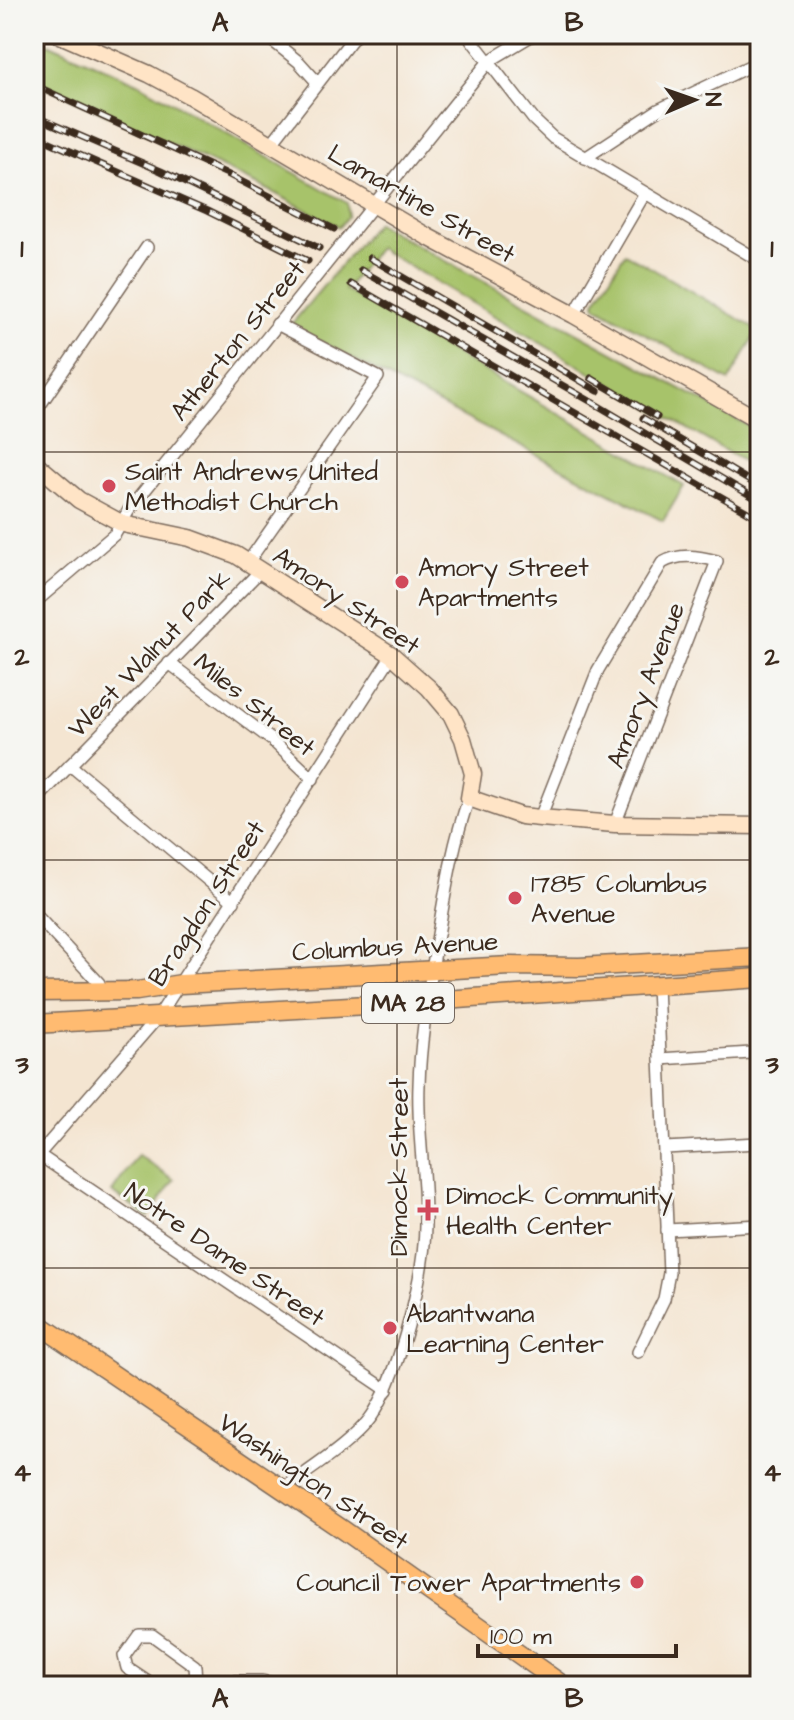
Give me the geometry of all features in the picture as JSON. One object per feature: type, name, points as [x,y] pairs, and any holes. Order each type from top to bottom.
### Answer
[{"type":"main road","name":"Columbus Avenue","points":[[34,992],[100,993],[181,984],[432,970],[510,966],[579,967],[760,957]]},
{"type":"main road","name":"Columbus Avenue","points":[[34,1024],[760,978]]},
{"type":"main road","name":"Washington Street","points":[[34,1321],[283,1489],[564,1686]]},
{"type":"street","name":"Lamartine Street","points":[[58,34],[149,74],[428,237],[574,315],[760,421]]},
{"type":"street","points":[[264,34],[299,62],[317,82]]},
{"type":"street","points":[[271,144],[356,34]]},
{"type":"street","points":[[467,34],[544,130],[585,158],[760,261]]},
{"type":"street","name":"Atherton Street","points":[[34,603],[115,534],[129,510],[489,61],[534,34]]},
{"type":"street","points":[[585,158],[658,110],[760,61]]},
{"type":"street","points":[[574,315],[645,193]]},
{"type":"street","points":[[34,414],[147,247]]},
{"type":"street","name":"West Walnut Park","points":[[34,802],[169,663],[254,566],[378,377],[277,324]]},
{"type":"street","name":"Amory Street","points":[[34,462],[79,500],[123,524],[190,538],[254,566],[392,655],[429,688],[451,714],[463,739],[473,774],[469,798]]},
{"type":"street","name":"Amory Avenue","points":[[540,818],[598,670],[662,563],[672,557],[684,556],[717,561],[615,824]]},
{"type":"street","name":"Bragdon Street","points":[[36,1158],[158,1017],[392,655]]},
{"type":"street","name":"Miles Street","points":[[169,663],[273,741],[313,779]]},
{"type":"street","points":[[70,765],[234,902]]},
{"type":"street","points":[[469,798],[521,816],[540,818],[615,824],[760,826]]},
{"type":"street","name":"Dimock Street","points":[[283,1489],[317,1465],[374,1415],[387,1390],[418,1287],[425,1224],[418,1132],[419,1086],[427,1001],[452,863],[469,798]]},
{"type":"street","points":[[34,913],[99,983],[100,993]]},
{"type":"street","points":[[638,1352],[664,1299],[669,1273],[657,985]]},
{"type":"street","points":[[660,1059],[751,1053]]},
{"type":"street","points":[[665,1148],[758,1143]]},
{"type":"street","name":"Notre Dame Street","points":[[36,1158],[387,1390]]},
{"type":"street","points":[[667,1230],[760,1225]]},
{"type":"street","points":[[154,1686],[127,1668],[124,1656],[139,1635],[152,1635],[195,1666],[194,1683],[262,1681],[286,1686]]},
{"type":"green space","points":[[34,37],[138,83],[347,203],[348,216],[339,227],[261,186],[34,80]]},
{"type":"green space","points":[[376,223],[760,432],[760,471],[378,248],[345,290],[684,486],[663,521],[290,326]]},
{"type":"green space","points":[[625,253],[758,330],[729,381],[596,306],[595,302]]},
{"type":"green space","points":[[138,1155],[174,1180],[148,1217],[112,1192]]},
{"type":"railway","points":[[34,85],[225,173],[334,229]]},
{"type":"railway","points":[[34,116],[161,171],[319,248]]},
{"type":"railway","points":[[34,135],[207,211],[308,261]]},
{"type":"railway","points":[[370,258],[598,391]]},
{"type":"railway","points":[[361,270],[760,501]]},
{"type":"railway","points":[[351,284],[760,519]]},
{"type":"railway","points":[[591,378],[657,417]]},
{"type":"railway","points":[[643,418],[760,487]]},
{"type":"place","name":"Saint Andrews United Methodist Church","points":[[109,486]]},
{"type":"place","name":"Amory Street Apartments","points":[[402,582]]},
{"type":"place","name":"1785 Columbus Avenue","points":[[515,898]]},
{"type":"place","name":"Dimock Community Health Center","points":[[428,1210]]},
{"type":"place","name":"Abantwana Learning Center","points":[[390,1328]]},
{"type":"place","name":"Council Tower Apartments","points":[[637,1582]]}]
